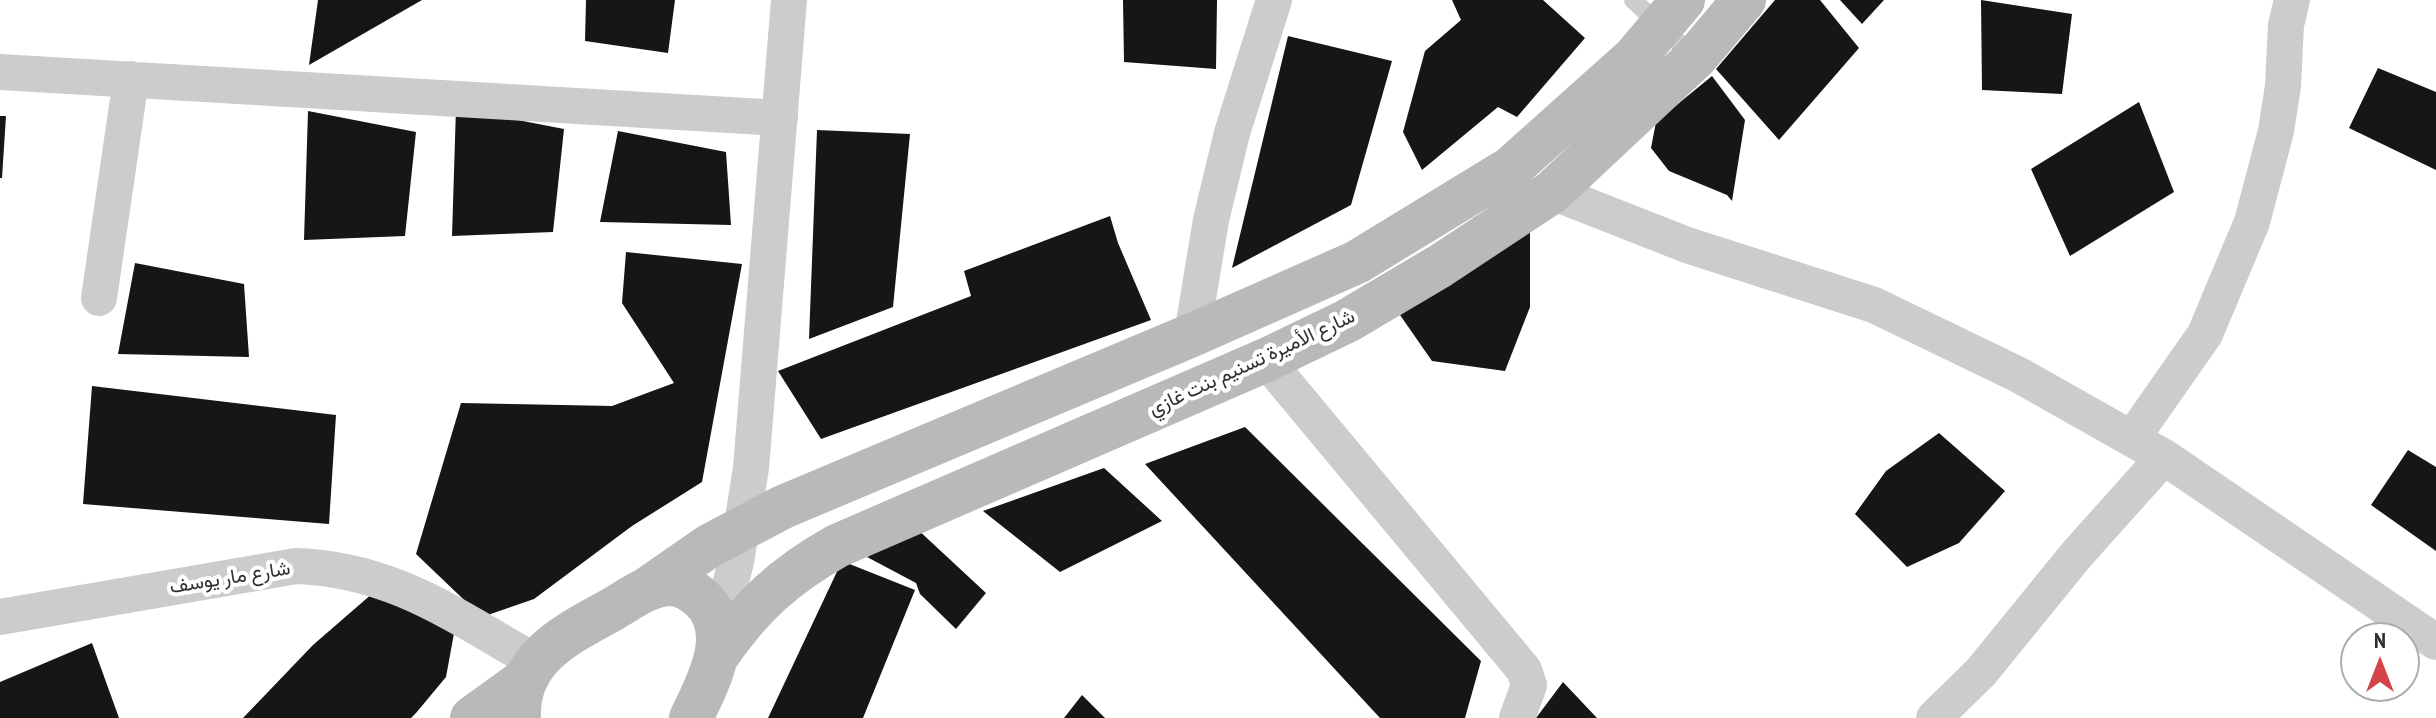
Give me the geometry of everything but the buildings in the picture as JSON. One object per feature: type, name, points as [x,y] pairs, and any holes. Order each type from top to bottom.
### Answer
[{"type":"main road","name":"شارع الأميرة تسنيم بنت غازي","points":[[708,682],[741,622],[769,592],[801,567],[837,546],[1266,360],[1347,321],[1440,266],[1552,192],[1695,58],[1744,0]]},
{"type":"main road","points":[[472,718],[527,686],[554,643],[647,589],[709,546],[743,527],[1357,262],[1511,168],[1634,58],[1659,9]]},
{"type":"main road","points":[[647,589],[670,584],[693,591],[711,608],[708,682]]},
{"type":"street","points":[[708,682],[743,527],[756,424],[789,0]]},
{"type":"street","points":[[1192,335],[1211,220],[1232,133],[1274,0]]},
{"type":"street","points":[[2133,437],[2205,334],[2252,222],[2276,131],[2283,86],[2286,25],[2292,0]]},
{"type":"street","points":[[0,72],[780,118]]},
{"type":"street","points":[[99,298],[131,79]]},
{"type":"street","points":[[1552,192],[1687,245],[1874,305],[2019,375],[2133,437],[2436,642]]},
{"type":"street","points":[[1266,360],[1524,670],[1529,685],[1517,718]]},
{"type":"street","points":[[1934,718],[1981,672],[2077,554],[2164,457]]},
{"type":"street","name":"شارع مار يوسف","points":[[0,617],[296,566],[318,567],[370,576],[410,590],[527,686]]},
{"type":"lane","points":[[1659,9],[1695,58]]}]
